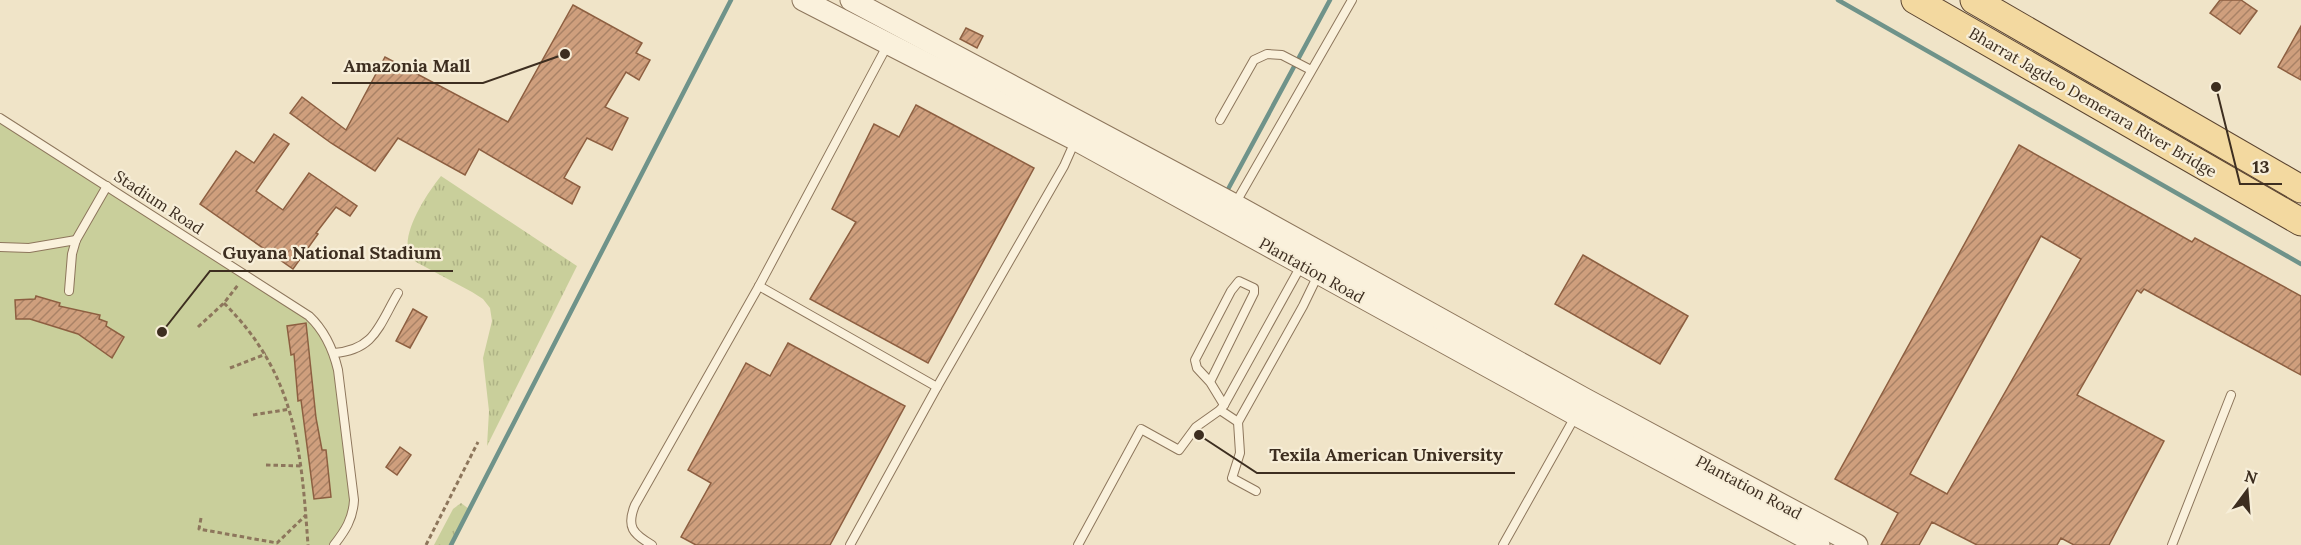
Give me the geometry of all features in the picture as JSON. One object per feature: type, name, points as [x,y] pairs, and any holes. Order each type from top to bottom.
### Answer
[{"type":"main road","name":"Bharrat Jagdeo Demerara River Bridge","points":[[1915,0],[2301,222]]},
{"type":"main road","name":"Bharrat Jagdeo Demerara River Bridge","points":[[1974,0],[2301,189]]},
{"type":"main road","points":[[2244,189],[2259,165]]},
{"type":"street","name":"Plantation Road","points":[[802,0],[888,44],[1235,205],[1315,261]]},
{"type":"street","name":"Plantation Road","points":[[851,0],[1080,132],[1580,407],[1819,545]]},
{"type":"street","name":"Plantation Road","points":[[1580,407],[1857,545]]},
{"type":"lane","points":[[1235,205],[1352,0]]},
{"type":"lane","points":[[652,545],[638,537],[633,530],[631,522],[635,505],[759,286],[888,44]]},
{"type":"lane","points":[[1220,120],[1254,60],[1267,54],[1282,55],[1311,70]]},
{"type":"lane","name":"Stadium Road","points":[[0,118],[309,316],[320,326],[334,353],[346,420],[354,500],[352,517],[346,531],[334,545]]},
{"type":"lane","points":[[850,545],[937,387],[1064,166],[1080,132]]},
{"type":"lane","points":[[69,291],[76,240],[107,186]]},
{"type":"lane","points":[[0,247],[29,248],[76,240]]},
{"type":"lane","points":[[1078,545],[1141,429],[1179,450],[1196,427],[1222,407],[1315,261]]},
{"type":"lane","points":[[1256,491],[1232,477],[1240,453],[1238,422],[1303,306],[1315,261]]},
{"type":"lane","points":[[1210,382],[1254,292],[1254,288],[1239,281],[1231,291],[1195,360],[1197,368],[1210,382],[1222,407],[1238,422]]},
{"type":"lane","points":[[759,286],[937,387]]},
{"type":"lane","points":[[334,353],[350,351],[367,343],[398,293]]},
{"type":"lane","points":[[2172,545],[2231,395]]},
{"type":"lane","points":[[1503,545],[1580,407]]},
{"type":"path","points":[[198,327],[224,303],[246,276]]},
{"type":"path","points":[[224,303],[241,320],[266,354],[279,379],[290,409],[302,466],[308,545]]},
{"type":"path","points":[[230,368],[266,354]]},
{"type":"path","points":[[254,415],[290,409]]},
{"type":"path","points":[[426,545],[478,442]]},
{"type":"path","points":[[266,465],[302,466]]},
{"type":"path","points":[[201,518],[199,529],[277,543],[306,515]]},
{"type":"green space","points":[[0,118],[309,316],[334,353],[354,500],[334,545],[0,545]]},
{"type":"green space","points":[[441,176],[577,266],[487,446],[489,411],[483,358],[492,321],[490,308],[483,299],[472,292],[416,262],[408,250],[413,221]]},
{"type":"green space","points":[[461,503],[469,509],[468,515],[452,545],[434,545],[453,509]]},
{"type":"building","points":[[2220,0],[2241,0],[2257,11],[2240,34],[2210,13]]},
{"type":"building","points":[[573,5],[642,43],[636,53],[650,60],[639,80],[626,72],[605,107],[628,118],[612,150],[587,138],[564,178],[580,187],[572,204],[479,149],[465,175],[398,138],[375,171],[290,113],[302,97],[346,130],[385,57],[508,122]]},
{"type":"building","points":[[2301,26],[2301,80],[2278,67]]},
{"type":"building","points":[[966,28],[983,36],[977,48],[960,39]]},
{"type":"building","points":[[916,105],[1034,168],[928,363],[810,299],[856,222],[832,209],[874,124],[899,137]]},
{"type":"building","points":[[274,134],[289,144],[256,191],[283,210],[309,173],[357,206],[350,216],[336,207],[293,269],[200,204],[236,151],[254,163]]},
{"type":"building","points":[[2019,145],[2192,242],[2195,238],[2301,296],[2301,375],[2144,289],[2141,293],[2137,290],[2077,395],[2164,441],[2109,545],[2074,545],[2061,538],[2057,545],[1977,545],[1932,522],[1919,545],[1881,545],[1898,513],[1835,479]],"holes":[[[2041,236],[2081,259],[1947,494],[1910,474]]]},
{"type":"building","points":[[1583,255],[1688,316],[1660,364],[1555,304]]},
{"type":"building","points":[[36,296],[60,303],[59,306],[100,315],[99,319],[107,322],[106,326],[124,337],[112,358],[78,334],[30,319],[16,319],[15,300],[35,299]]},
{"type":"building","points":[[413,309],[427,317],[410,348],[396,341]]},
{"type":"building","points":[[306,323],[316,418],[322,450],[326,450],[331,497],[314,499],[301,400],[298,401],[294,354],[291,355],[287,326]]},
{"type":"building","points":[[788,343],[905,406],[830,545],[696,545],[681,537],[711,483],[688,470],[746,363],[770,376]]},
{"type":"building","points":[[400,447],[411,455],[397,475],[386,467]]},
{"type":"waterway","points":[[451,545],[731,0]]},
{"type":"waterway","points":[[1226,193],[1330,0]]},
{"type":"waterway","points":[[1838,0],[2301,264]]},
{"type":"place","name":"Amazonia Mall","points":[[565,54]]},
{"type":"place","name":"13","points":[[2216,87]]},
{"type":"place","name":"Guyana National Stadium","points":[[162,332]]},
{"type":"place","name":"Texila American University","points":[[1199,435]]}]
